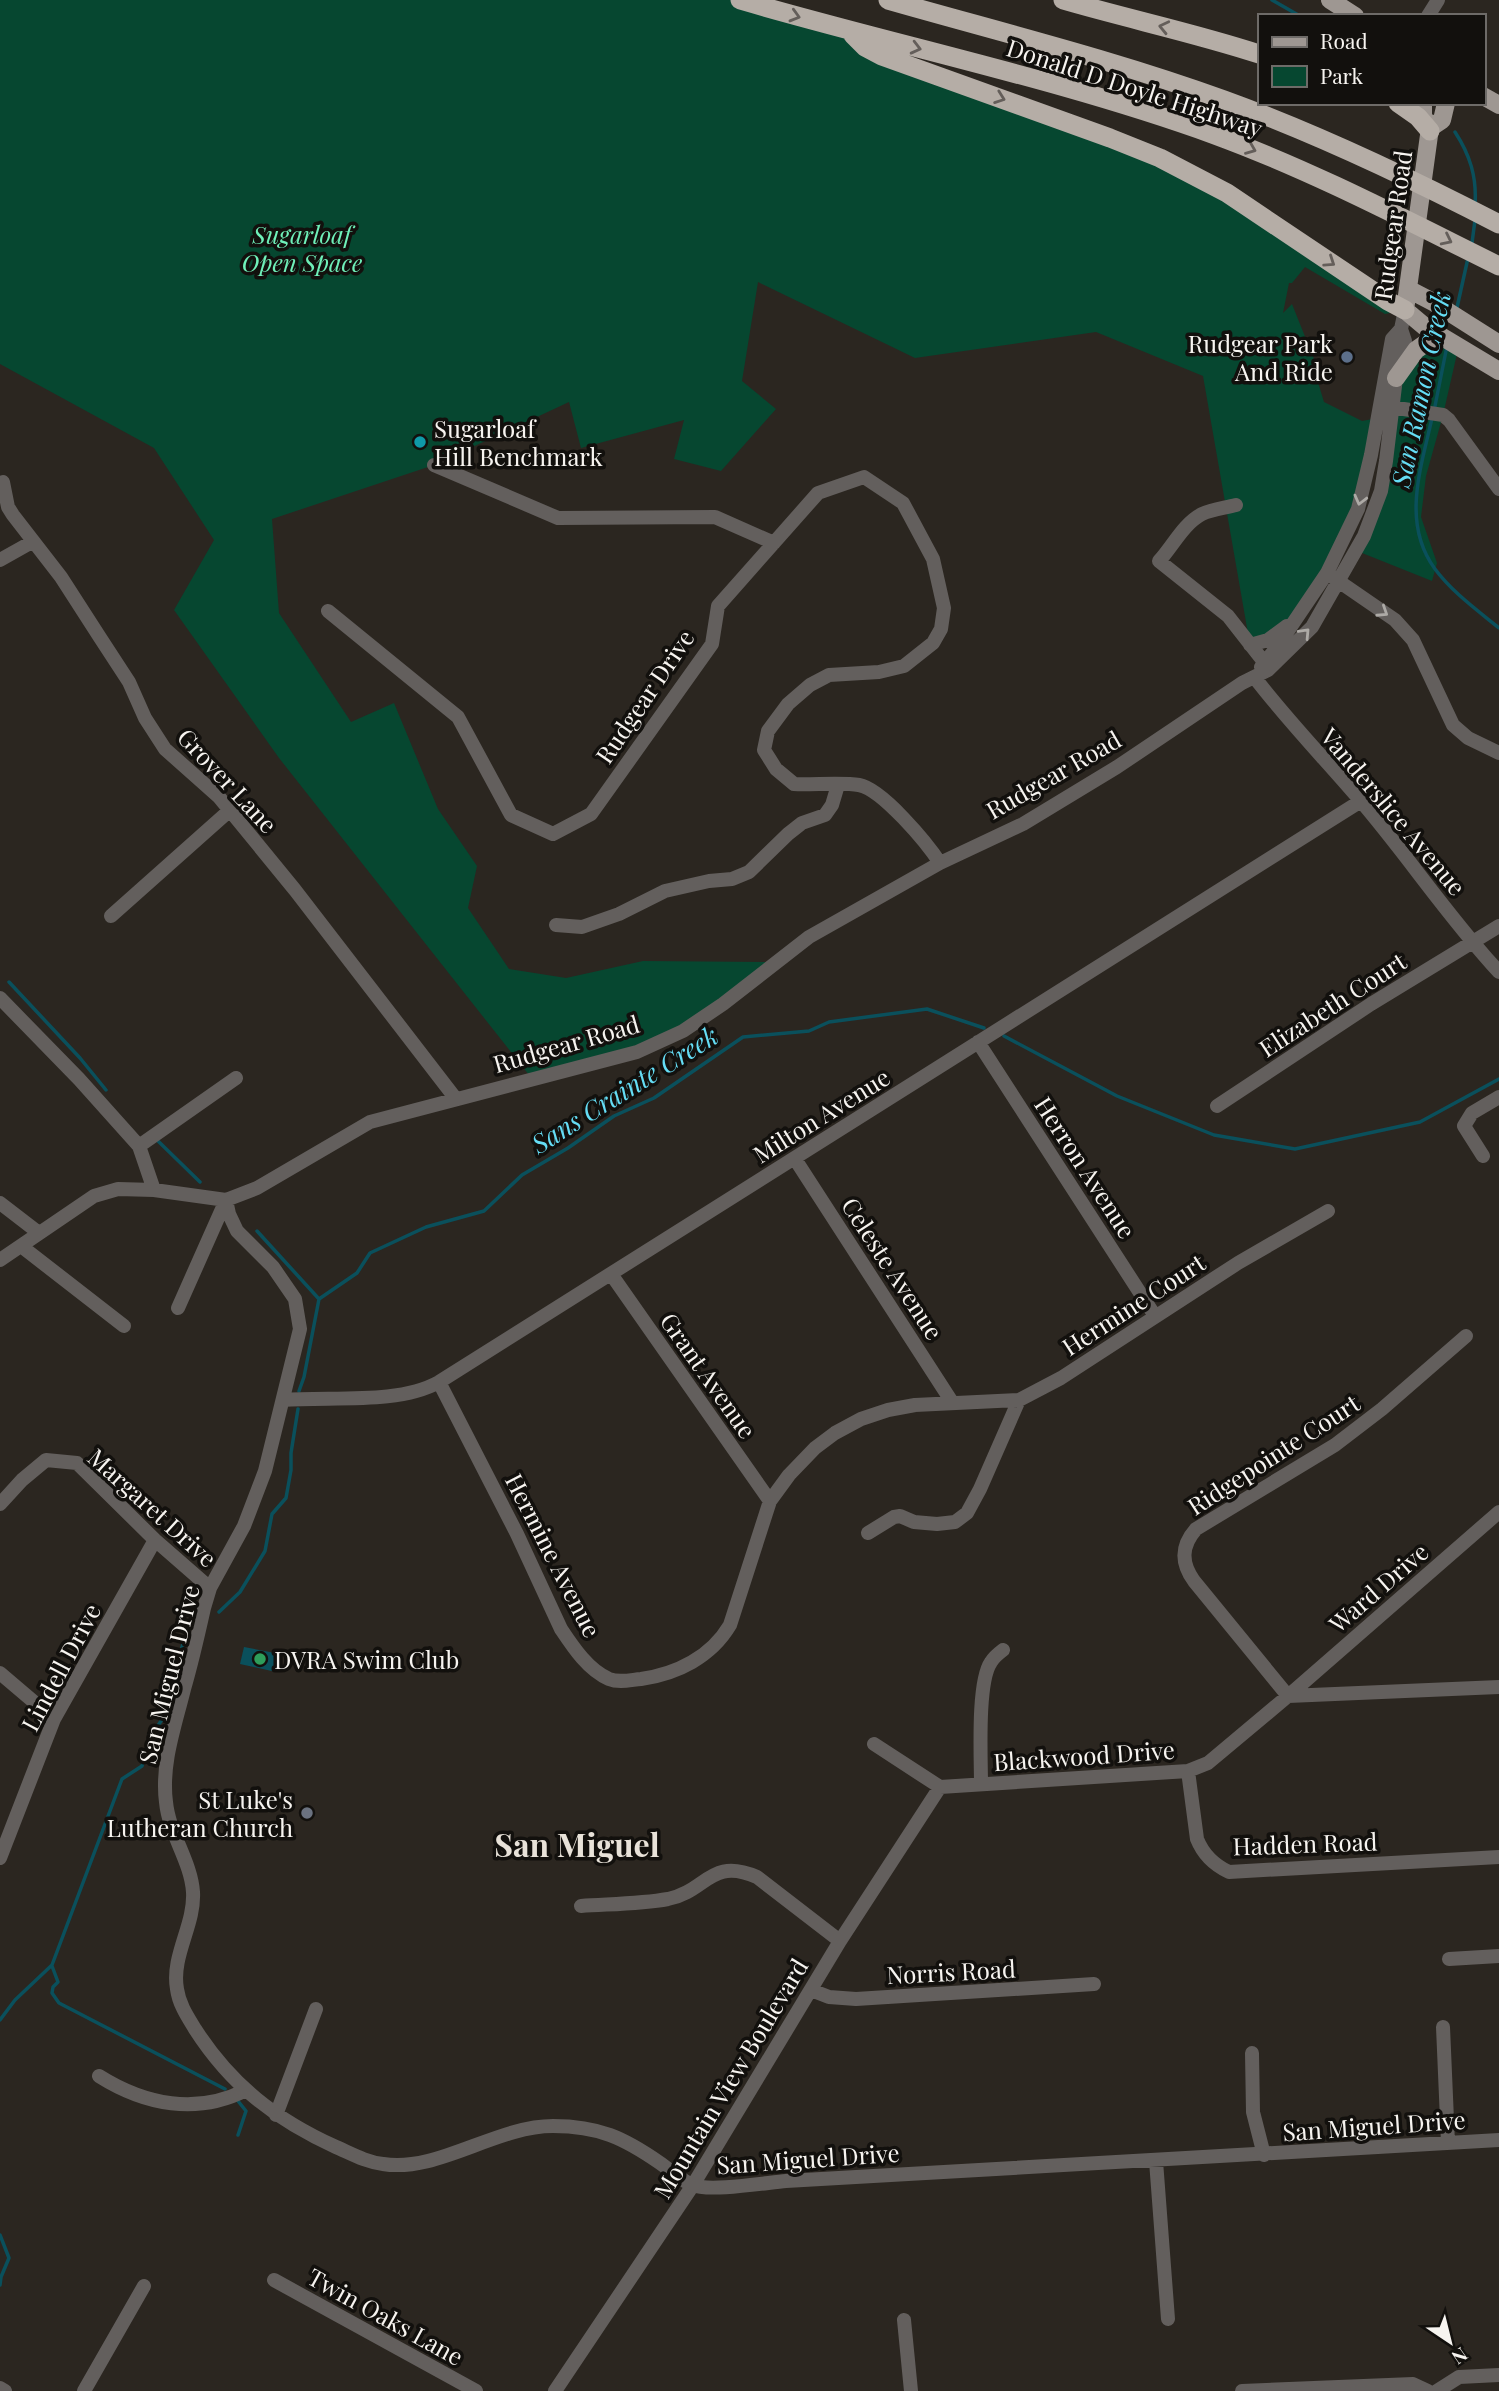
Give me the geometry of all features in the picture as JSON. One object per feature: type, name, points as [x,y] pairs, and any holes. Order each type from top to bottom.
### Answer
[{"type":"highway","name":"Donald D Doyle Highway","points":[[740,0],[850,32],[1012,72],[1215,135],[1341,188],[1499,266]]},
{"type":"highway","name":"Donald D Doyle Highway","points":[[888,0],[1158,77],[1224,100],[1357,155],[1499,224]]},
{"type":"highway","points":[[1063,0],[1258,54]]},
{"type":"highway","points":[[850,32],[864,47],[882,56],[1110,138],[1193,174],[1227,192],[1388,301],[1403,319]]},
{"type":"highway","points":[[1402,105],[1430,130]]},
{"type":"main road","points":[[1330,0],[1352,14]]},
{"type":"main road","name":"Rudgear Road","points":[[1403,319],[1430,130],[1423,116],[1423,105]]},
{"type":"main road","name":"Rudgear Road","points":[[1430,130],[1442,120],[1446,105]]},
{"type":"main road","points":[[1408,289],[1499,344]]},
{"type":"main road","points":[[1403,319],[1439,334],[1499,371]]},
{"type":"main road","points":[[1391,375],[1416,349],[1439,334]]},
{"type":"street","name":"Rudgear Road","points":[[0,1260],[93,1196],[118,1189],[154,1190],[226,1200],[257,1188],[370,1122],[637,1052],[683,1031],[723,1004],[809,937],[940,863],[1023,824],[1117,767],[1242,683],[1268,670],[1312,626],[1333,578],[1358,509],[1371,455],[1387,406],[1391,375],[1405,341],[1403,319]]},
{"type":"street","points":[[1387,406],[1443,415],[1499,489]]},
{"type":"street","points":[[434,465],[558,518],[715,517],[774,543]]},
{"type":"street","name":"Rudgear Drive","points":[[328,611],[458,717],[511,815],[553,834],[591,814],[712,644],[718,606],[818,493],[864,477],[902,503],[933,559],[944,608],[941,628],[933,643],[904,666],[878,672],[829,675],[810,685],[788,704],[768,731],[764,750],[776,769],[794,784],[861,785],[885,801],[928,843],[940,863]]},
{"type":"street","name":"Grover Lane","points":[[3,482],[8,507],[61,577],[129,682],[145,718],[165,749],[219,797],[295,890],[456,1099]]},
{"type":"street","points":[[1236,505],[1202,514],[1184,530],[1159,561],[1228,616],[1264,662]]},
{"type":"street","points":[[0,560],[32,542]]},
{"type":"street","name":"Rudgear Road","points":[[1255,678],[1296,619],[1333,578]]},
{"type":"street","points":[[1333,578],[1395,621],[1413,640],[1453,725],[1468,738],[1499,753]]},
{"type":"street","points":[[1250,645],[1268,640],[1296,619]]},
{"type":"street","name":"Vanderslice Avenue","points":[[1255,678],[1293,726],[1361,801],[1499,972]]},
{"type":"street","points":[[556,925],[582,927],[619,915],[665,891],[709,881],[733,879],[749,872],[802,823],[825,815],[832,805],[838,785]]},
{"type":"street","name":"Milton Avenue","points":[[283,1401],[393,1396],[424,1390],[439,1382],[1361,801]]},
{"type":"street","points":[[111,916],[229,811]]},
{"type":"street","name":"Elizabeth Court","points":[[1217,1106],[1371,1003],[1499,926]]},
{"type":"street","points":[[0,998],[79,1079],[139,1146],[154,1190]]},
{"type":"street","name":"Herron Avenue","points":[[978,1042],[1155,1316]]},
{"type":"street","points":[[139,1146],[236,1078]]},
{"type":"street","points":[[1483,1156],[1464,1126],[1472,1113],[1499,1097]]},
{"type":"street","name":"Celeste Avenue","points":[[795,1159],[952,1402]]},
{"type":"street","points":[[178,1308],[226,1200]]},
{"type":"street","name":"San Miguel Drive","points":[[226,1200],[237,1231],[273,1267],[295,1299],[300,1329],[265,1471],[244,1526],[210,1588],[166,1760],[165,1801],[169,1822],[190,1876],[193,1893],[177,1965],[176,1988],[180,2002],[227,2073],[276,2115],[314,2137],[366,2160],[398,2166],[414,2165],[527,2129],[552,2126],[595,2130],[631,2143],[693,2185],[711,2188],[786,2181],[1499,2140]]},
{"type":"street","points":[[0,1203],[39,1233]]},
{"type":"street","name":"Hermine Court","points":[[952,1402],[1020,1400],[1061,1378],[1238,1262],[1328,1211]]},
{"type":"street","points":[[20,1246],[124,1326]]},
{"type":"street","name":"Grant Avenue","points":[[611,1274],[770,1501]]},
{"type":"street","name":"Ridgepointe Court","points":[[1288,1696],[1186,1570],[1184,1551],[1191,1535],[1196,1529],[1335,1445],[1382,1409],[1466,1336]]},
{"type":"street","name":"Hermine Avenue","points":[[439,1382],[517,1534],[561,1629],[579,1654],[599,1674],[621,1682],[657,1676],[700,1658],[713,1648],[730,1625],[770,1501],[789,1475],[815,1448],[861,1419],[888,1410],[952,1402]]},
{"type":"street","points":[[868,1533],[894,1517],[937,1524],[955,1522],[967,1513],[1020,1400]]},
{"type":"street","name":"Margaret Drive","points":[[0,1504],[22,1480],[46,1460],[77,1463],[155,1540],[210,1588]]},
{"type":"street","name":"Ward Drive","points":[[1288,1696],[1499,1512]]},
{"type":"street","name":"Lindell Drive","points":[[0,1858],[54,1719],[155,1540]]},
{"type":"street","points":[[981,1784],[987,1670],[991,1661],[1003,1650]]},
{"type":"street","points":[[0,1673],[54,1719]]},
{"type":"street","points":[[1288,1696],[1499,1687]]},
{"type":"street","name":"Blackwood Drive","points":[[940,1787],[1188,1771],[1208,1763],[1288,1696]]},
{"type":"street","points":[[874,1744],[940,1787]]},
{"type":"street","name":"Hadden Road","points":[[1188,1771],[1200,1849],[1228,1872],[1499,1857]]},
{"type":"street","name":"Mountain View Boulevard","points":[[555,2391],[693,2185],[840,1941],[940,1787]]},
{"type":"street","points":[[581,1906],[665,1899],[689,1891],[720,1871],[741,1870],[757,1877],[840,1941]]},
{"type":"street","points":[[1449,1959],[1499,1956]]},
{"type":"street","name":"Norris Road","points":[[811,1990],[830,1997],[856,1999],[1094,1984]]},
{"type":"street","points":[[276,2115],[316,2009]]},
{"type":"street","points":[[1443,2027],[1448,2143]]},
{"type":"street","points":[[1252,2053],[1253,2112],[1264,2155]]},
{"type":"street","points":[[99,2076],[128,2092],[178,2105],[214,2103],[246,2090]]},
{"type":"street","points":[[1156,2161],[1168,2319]]},
{"type":"street","name":"Twin Oaks Lane","points":[[274,2280],[476,2391]]},
{"type":"street","points":[[84,2391],[145,2286]]},
{"type":"street","points":[[904,2320],[911,2391]]},
{"type":"street","points":[[1437,2391],[1460,2378],[1499,2375]]},
{"type":"street","points":[[1242,2391],[1413,2384],[1429,2391]]},
{"type":"street","points":[[0,2388],[5,2391]]},
{"type":"green space","name":"Sugarloaf Open Space","points":[[0,0],[740,0],[850,32],[1160,158],[1405,310],[1385,314],[1305,267],[1292,283],[1289,283],[1283,313],[1292,304],[1316,364],[1314,369],[1324,402],[1362,421],[1378,418],[1358,509],[1296,619],[1250,645],[1203,376],[1096,332],[915,358],[758,282],[742,381],[776,409],[721,471],[674,459],[684,420],[581,448],[569,402],[434,465],[272,519],[279,613],[351,722],[394,703],[438,809],[477,866],[468,908],[509,969],[566,978],[643,961],[773,962],[683,1031],[533,1080],[279,758],[174,610],[214,540],[154,448],[0,364]]},
{"type":"green space","points":[[1426,341],[1459,345],[1426,476],[1421,517],[1437,563],[1432,581],[1357,551],[1381,491],[1396,378]]},
{"type":"water","name":"DVRA Swim Club","points":[[244,1647],[280,1654],[276,1672],[240,1664]]},
{"type":"waterway","name":"San Ramon Creek","points":[[1272,0],[1296,14]]},
{"type":"waterway","name":"San Ramon Creek","points":[[1455,132],[1471,167],[1475,205]]},
{"type":"waterway","name":"San Ramon Creek","points":[[1472,243],[1475,220]]},
{"type":"waterway","name":"San Ramon Creek","points":[[1456,312],[1468,258]]},
{"type":"waterway","name":"San Ramon Creek","points":[[1434,411],[1447,346]]},
{"type":"waterway","name":"San Ramon Creek","points":[[1432,418],[1419,476],[1416,514],[1419,533],[1435,569],[1465,600],[1499,628]]},
{"type":"waterway","name":"Sans Crainte Creek","points":[[9,982],[106,1090]]},
{"type":"waterway","name":"Sans Crainte Creek","points":[[299,1391],[319,1299],[357,1273],[370,1253],[426,1227],[484,1211],[522,1175],[568,1148],[614,1116],[654,1098],[743,1037],[809,1031],[829,1022],[927,1009],[984,1028]]},
{"type":"waterway","name":"Sans Crainte Creek","points":[[1004,1036],[1117,1096],[1214,1135],[1295,1149],[1420,1122],[1499,1079]]},
{"type":"waterway","name":"Sans Crainte Creek","points":[[158,1141],[200,1182]]},
{"type":"waterway","name":"Sans Crainte Creek","points":[[257,1231],[319,1299]]},
{"type":"waterway","name":"Sans Crainte Creek","points":[[219,1612],[240,1592],[265,1551],[272,1514],[286,1498],[298,1409]]},
{"type":"waterway","name":"Sans Crainte Creek","points":[[0,2020],[15,2000],[52,1965],[122,1779],[142,1766],[151,1736],[165,1715],[173,1674],[184,1641]]},
{"type":"waterway","points":[[52,1966],[58,1982],[52,1993],[59,2003],[225,2089]]},
{"type":"waterway","name":"San Ramon Creek","points":[[238,2101],[246,2111],[238,2135]]},
{"type":"waterway","name":"Sans Crainte Creek","points":[[0,2235],[9,2258],[0,2285]]},
{"type":"place","name":"Rudgear Park And Ride","points":[[1347,357]]},
{"type":"place","name":"Sugarloaf Hill Benchmark","points":[[420,442]]},
{"type":"place","name":"DVRA Swim Club","points":[[260,1659]]},
{"type":"place","name":"St Luke's Lutheran Church","points":[[307,1813]]},
{"type":"district","name":"San Miguel","points":[[577,1843]]}]
